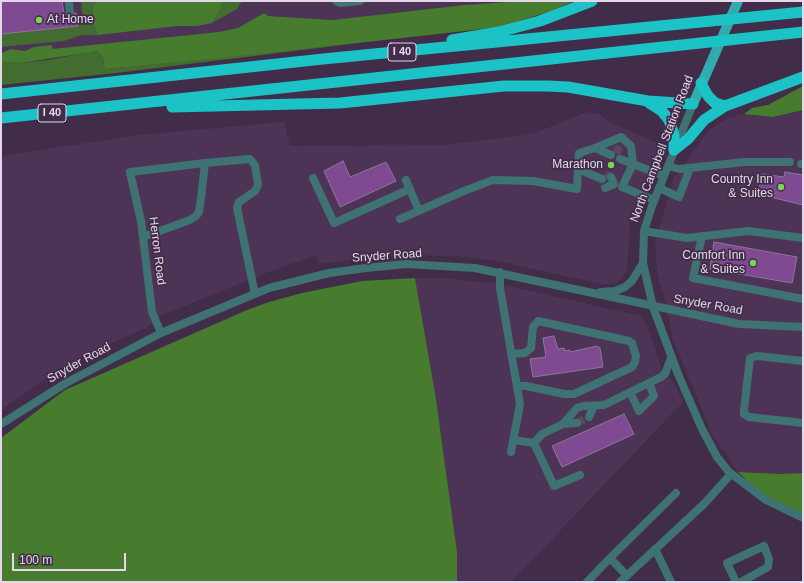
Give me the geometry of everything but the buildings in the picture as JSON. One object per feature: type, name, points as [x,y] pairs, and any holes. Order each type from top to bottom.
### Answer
[{"type":"highway","points":[[370,55],[498,32],[540,21],[592,1]]},
{"type":"highway","name":"I 40","points":[[1,94],[370,55],[803,12]]},
{"type":"highway","name":"I 40","points":[[1,118],[803,32]]},
{"type":"highway","points":[[674,150],[688,139],[704,120],[725,106],[803,77]]},
{"type":"highway","points":[[701,83],[711,100],[725,106]]},
{"type":"highway","points":[[103,108],[326,103],[504,86],[568,87],[648,101],[693,104]]},
{"type":"highway","points":[[648,101],[662,111],[669,120],[674,135],[674,150]]},
{"type":"main road","name":"North Campbell Station Road","points":[[693,104],[738,1]]},
{"type":"street","points":[[69,1],[70,14]]},
{"type":"street","points":[[336,1],[340,3],[360,1]]},
{"type":"street","name":"North Campbell Station Road","points":[[693,104],[654,200],[644,231],[643,263],[653,307],[671,358],[702,429],[717,457],[731,474],[766,500],[803,518]]},
{"type":"street","points":[[400,219],[494,180],[532,181],[577,189],[580,153],[621,137],[631,146],[626,160],[622,187]]},
{"type":"street","points":[[595,148],[613,152],[605,144]]},
{"type":"street","points":[[143,237],[190,220],[199,212],[205,163],[246,158],[250,159],[255,165],[258,185],[255,191],[239,202],[237,208],[255,294]]},
{"type":"street","points":[[626,160],[664,176]]},
{"type":"street","points":[[668,166],[679,169],[745,162],[790,162]]},
{"type":"street","name":"Herron Road","points":[[161,333],[152,312],[143,237],[130,172],[205,163]]},
{"type":"street","points":[[659,188],[679,197],[690,168]]},
{"type":"street","points":[[578,169],[654,200]]},
{"type":"street","points":[[313,178],[334,223],[410,189]]},
{"type":"street","points":[[406,180],[419,211]]},
{"type":"street","points":[[644,231],[687,238],[748,231],[803,238]]},
{"type":"street","points":[[702,236],[693,278],[803,300],[803,298]]},
{"type":"street","points":[[590,292],[610,292],[625,287],[632,281],[643,263]]},
{"type":"street","name":"Snyder Road","points":[[1,424],[66,383],[161,333],[255,294],[281,285],[329,273],[406,264],[447,265],[500,272],[653,307],[739,324],[803,327]]},
{"type":"street","points":[[500,272],[500,288],[520,404],[511,452]]},
{"type":"street","points":[[511,354],[525,353],[531,348],[533,327],[538,321],[629,340],[632,343],[636,356],[632,367],[574,394],[517,386]]},
{"type":"street","points":[[803,360],[757,356],[750,358],[744,414],[750,418],[803,423]]},
{"type":"street","points":[[563,424],[577,408],[604,404],[650,383],[665,374],[671,358]]},
{"type":"street","points":[[630,392],[639,411],[654,396],[650,383]]},
{"type":"street","points":[[589,417],[594,406]]},
{"type":"street","points":[[534,443],[542,434],[563,424],[577,423]]},
{"type":"street","points":[[513,440],[534,443]]},
{"type":"street","points":[[534,443],[554,486],[580,475]]},
{"type":"street","points":[[620,582],[704,504],[731,474]]},
{"type":"street","points":[[587,582],[676,493]]},
{"type":"street","points":[[736,582],[727,563],[764,546],[769,559],[768,567],[741,582]]},
{"type":"street","points":[[655,548],[671,582]]},
{"type":"street","points":[[610,558],[626,576]]},
{"type":"shaded area","points":[[1,1],[522,1],[465,5],[332,20],[268,16],[264,13],[238,28],[219,32],[1,55]]},
{"type":"shaded area","points":[[803,110],[803,473],[780,474],[738,472],[712,434],[673,339],[665,300],[657,273],[655,243],[674,176],[677,175],[702,139],[712,128],[730,117],[744,114],[773,117]]},
{"type":"shaded area","points":[[587,112],[599,114],[611,123],[659,144],[630,223],[627,270],[616,284],[601,284],[497,261],[457,256],[396,255],[319,264],[316,255],[271,271],[162,315],[146,328],[87,354],[57,371],[1,410],[1,156],[139,135],[284,122],[290,146],[441,145],[503,138],[538,132]]},
{"type":"shaded area","points":[[415,278],[443,278],[486,283],[487,281],[640,316],[644,320],[650,333],[662,370],[674,383],[683,402],[511,582],[457,582],[457,552],[436,399]]},
{"type":"green space","points":[[81,1],[96,1],[93,7],[92,21],[98,35],[81,35],[64,41],[1,47],[1,34],[78,26],[78,23],[83,22]]},
{"type":"green space","points":[[96,1],[221,1],[221,8],[212,23],[197,26],[177,26],[98,35],[92,21],[93,7]]},
{"type":"green space","points":[[221,1],[242,1],[237,9],[212,23],[221,8]]},
{"type":"green space","points":[[522,1],[574,1],[551,11],[500,27],[260,54],[107,69],[104,65],[103,57],[97,51],[22,63],[1,62],[1,53],[11,49],[25,51],[34,47],[52,45],[52,49],[219,32],[238,28],[264,13],[268,16],[332,20],[465,5]]},
{"type":"green space","points":[[351,44],[116,73],[1,85],[1,62],[22,63],[97,51],[103,57],[104,65],[108,69]]},
{"type":"green space","points":[[803,86],[803,110],[773,117],[744,114],[752,108],[768,105]]},
{"type":"green space","points":[[415,278],[436,399],[457,552],[457,582],[1,582],[1,438],[65,390],[247,310],[269,302],[302,293],[362,281]]},
{"type":"green space","points":[[738,472],[780,474],[803,473],[803,514],[771,499],[757,490]]},
{"type":"tunnel","points":[[614,148],[624,153]]},
{"type":"tunnel","points":[[605,174],[611,177]]},
{"type":"tunnel","points":[[577,423],[589,417]]},
{"type":"place","name":"At Home","points":[[39,20]]},
{"type":"place","name":"Marathon","points":[[611,165]]},
{"type":"place","name":"Country Inn & Suites","points":[[781,187]]},
{"type":"place","name":"Comfort Inn & Suites","points":[[753,263]]}]
